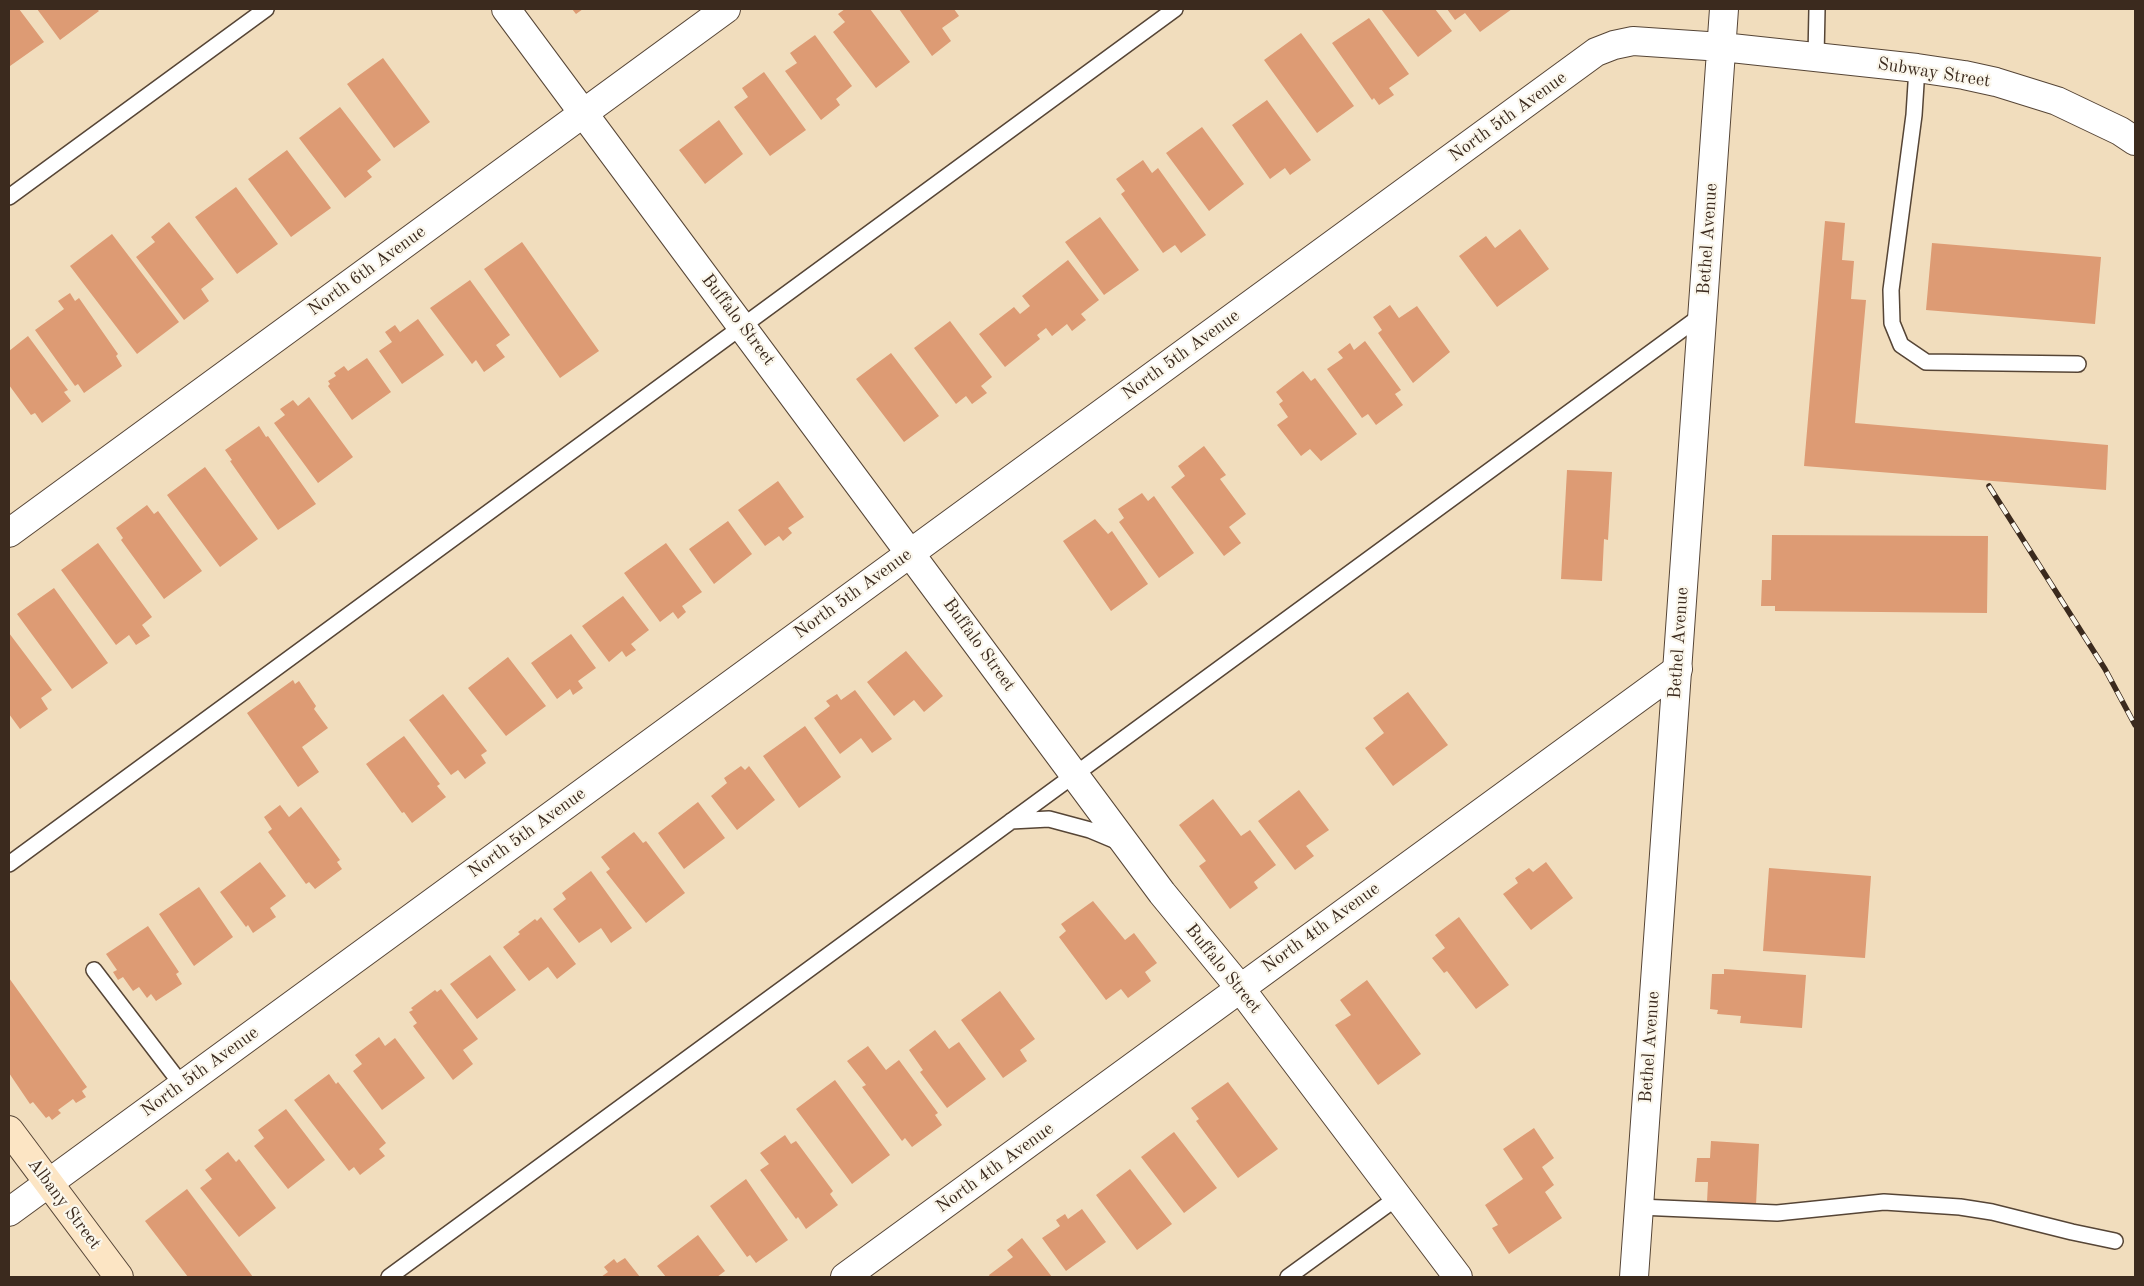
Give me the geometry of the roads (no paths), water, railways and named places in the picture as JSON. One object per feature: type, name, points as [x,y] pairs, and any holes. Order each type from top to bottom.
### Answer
[{"type":"main road","name":"Albany Street","points":[[9,1130],[119,1277]]},
{"type":"street","name":"Buffalo Street","points":[[506,9],[1162,893],[1240,988],[1458,1277]]},
{"type":"street","name":"North 6th Avenue","points":[[9,533],[726,9]]},
{"type":"street","name":"Bethel Avenue","points":[[1634,1277],[1724,9]]},
{"type":"street","name":"North 5th Avenue","points":[[9,1212],[1596,52],[1614,45],[1633,41],[1722,47]]},
{"type":"street","name":"Subway Street","points":[[1722,47],[1918,68],[1996,82],[2057,101],[2120,131],[2135,141]]},
{"type":"street","name":"North 4th Avenue","points":[[845,1277],[1678,670]]},
{"type":"lane","points":[[9,197],[266,9]]},
{"type":"lane","points":[[9,864],[1175,9]]},
{"type":"lane","points":[[1816,57],[1817,9]]},
{"type":"lane","points":[[1918,68],[1914,115],[1891,290],[1892,323],[1900,345],[1926,362],[2078,364]]},
{"type":"lane","points":[[389,1277],[1702,315]]},
{"type":"lane","points":[[1011,821],[1049,819],[1090,830],[1127,846]]},
{"type":"lane","points":[[94,970],[182,1085]]},
{"type":"lane","points":[[1288,1277],[1398,1197]]},
{"type":"lane","points":[[1639,1207],[1777,1213],[1884,1202],[1992,1212],[2115,1241]]},
{"type":"railway","points":[[1989,486],[2105,669],[2135,725]]}]
